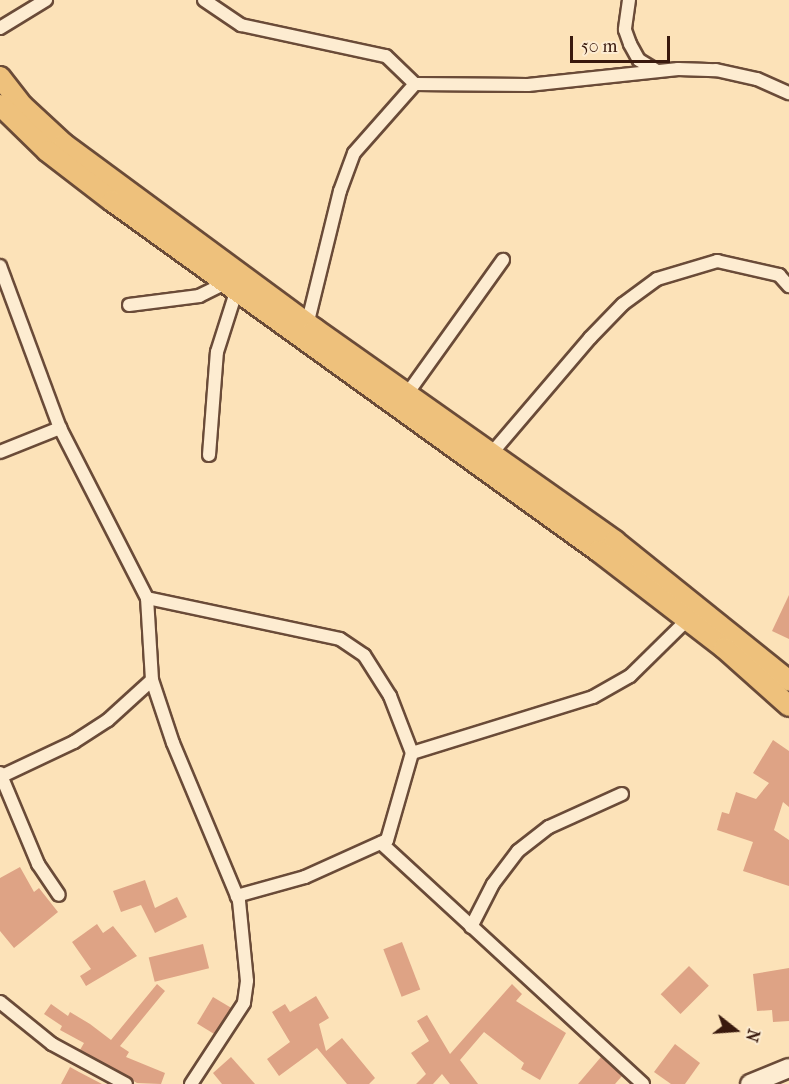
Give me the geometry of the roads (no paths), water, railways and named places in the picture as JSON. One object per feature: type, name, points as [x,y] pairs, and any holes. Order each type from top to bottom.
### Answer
[{"type":"main road","points":[[0,77],[23,106],[64,144],[407,394],[615,541],[787,675]]},
{"type":"main road","points":[[0,105],[47,151],[230,288],[598,551],[687,620],[789,706]]},
{"type":"main road","points":[[750,1084],[789,1068]]},
{"type":"street","points":[[0,28],[46,0]]},
{"type":"street","points":[[204,0],[241,25],[386,56],[415,84],[528,85],[657,71],[716,70],[757,79],[789,93]]},
{"type":"street","points":[[629,0],[625,30],[630,44],[639,60],[657,71]]},
{"type":"street","points":[[308,321],[340,191],[354,153],[415,84]]},
{"type":"street","points":[[407,394],[502,260]]},
{"type":"street","points":[[491,454],[590,338],[623,304],[657,279],[717,261],[779,275],[789,286]]},
{"type":"street","points":[[0,266],[60,428],[147,598],[153,680],[173,743],[237,896],[247,981],[244,1003],[191,1084]]},
{"type":"street","points":[[129,305],[199,296],[230,288],[217,352],[208,455]]},
{"type":"street","points":[[0,452],[60,428]]},
{"type":"street","points":[[147,598],[340,639],[364,655],[390,696],[412,753],[387,840],[305,877],[237,896]]},
{"type":"street","points":[[412,753],[593,697],[630,676],[687,620]]},
{"type":"street","points":[[58,895],[38,864],[1,775],[82,736],[108,720],[153,680]]},
{"type":"street","points":[[471,927],[493,884],[518,852],[549,826],[622,794]]},
{"type":"street","points":[[381,843],[643,1084]]},
{"type":"street","points":[[0,1002],[52,1044],[126,1084]]}]
